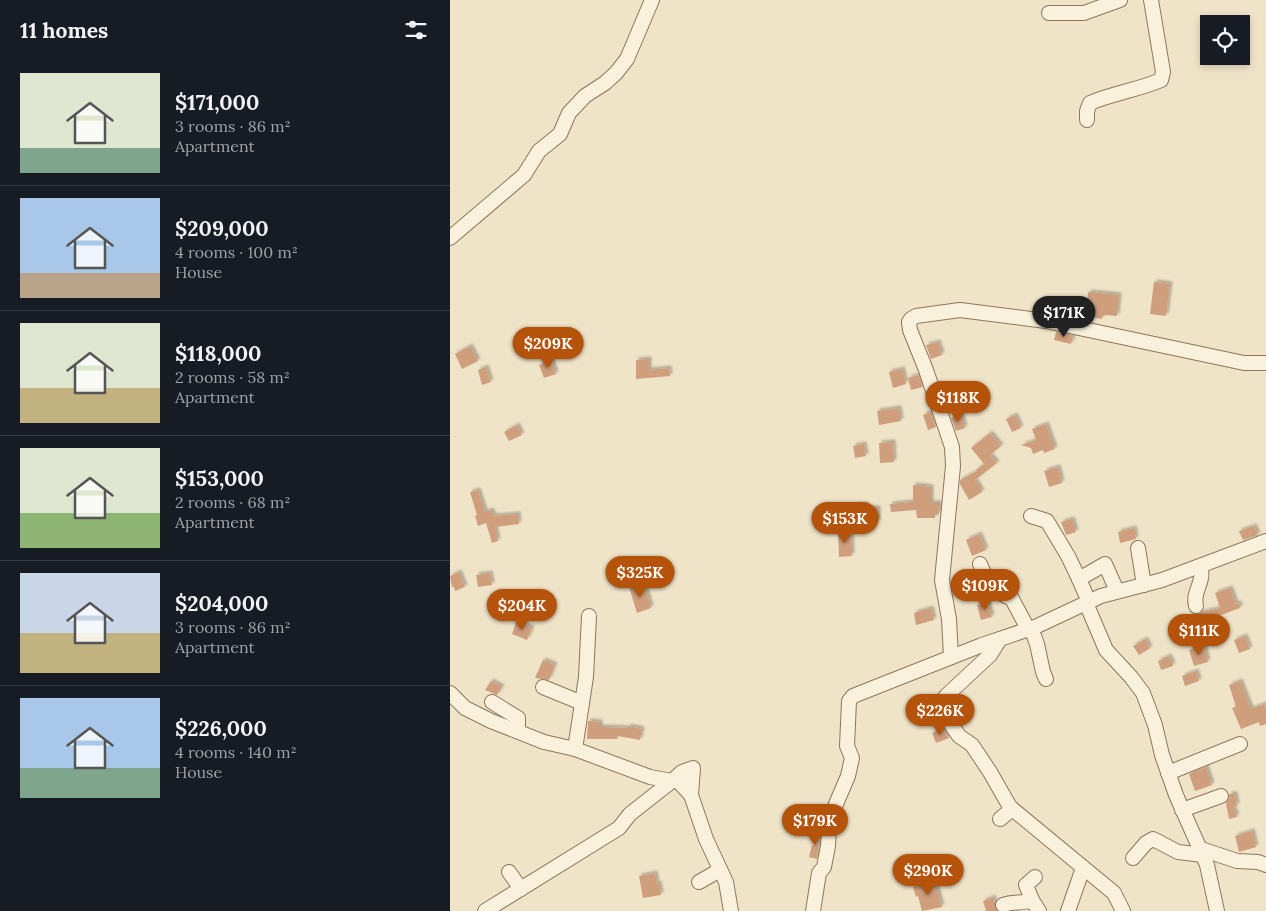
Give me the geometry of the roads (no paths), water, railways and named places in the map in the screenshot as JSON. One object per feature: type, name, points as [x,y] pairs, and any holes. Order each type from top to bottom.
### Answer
[{"type":"street","points":[[450,238],[481,210],[518,181],[539,151],[560,134],[568,113],[585,96],[616,73],[627,60],[652,0]]},
{"type":"street","points":[[1049,13],[1084,14],[1120,0]]},
{"type":"street","points":[[1088,120],[1087,111],[1090,103],[1161,80],[1163,72],[1151,0]]},
{"type":"street","points":[[951,657],[949,619],[942,580],[953,466],[952,447],[926,370],[910,330],[909,322],[911,319],[916,316],[960,310],[1074,326],[1244,363],[1266,362]]},
{"type":"street","points":[[1031,516],[1047,520],[1079,578],[1101,643],[1144,693],[1168,773],[1182,810],[1202,852],[1210,877],[1217,911]]},
{"type":"street","points":[[813,911],[819,873],[824,867],[827,853],[829,827],[833,811],[848,776],[852,758],[847,746],[848,701],[861,692],[1029,629],[1102,596],[1162,580],[1266,541]]},
{"type":"street","points":[[1138,548],[1144,585]]},
{"type":"street","points":[[980,564],[988,582],[1002,594],[1012,599],[1037,644],[1046,679]]},
{"type":"street","points":[[1079,578],[1105,564],[1117,591]]},
{"type":"street","points":[[1196,606],[1194,602],[1195,594],[1201,579],[1202,566]]},
{"type":"street","points":[[575,749],[586,677],[589,616]]},
{"type":"street","points":[[1000,639],[990,655],[943,700],[943,712],[959,736],[972,745],[1012,808],[1114,893],[1123,911]]},
{"type":"street","points":[[543,687],[582,703]]},
{"type":"street","points":[[450,693],[465,708],[491,720],[544,742],[575,749],[650,777],[678,781],[692,795]]},
{"type":"street","points":[[492,702],[518,718],[518,730]]},
{"type":"street","points":[[1168,773],[1240,744]]},
{"type":"street","points":[[485,911],[618,828],[630,814],[682,772],[693,768],[692,795],[706,839],[726,882],[731,911]]},
{"type":"street","points":[[1182,810],[1221,796]]},
{"type":"street","points":[[1000,819],[1012,808]]},
{"type":"street","points":[[1133,858],[1146,843],[1154,839],[1178,852],[1202,852],[1237,861],[1258,862],[1266,865]]},
{"type":"street","points":[[1068,911],[1083,868]]},
{"type":"street","points":[[699,882],[720,870]]},
{"type":"street","points":[[509,872],[521,888]]},
{"type":"street","points":[[1035,877],[1026,885],[1036,905]]},
{"type":"street","points":[[1003,905],[1013,901],[1036,905]]}]
